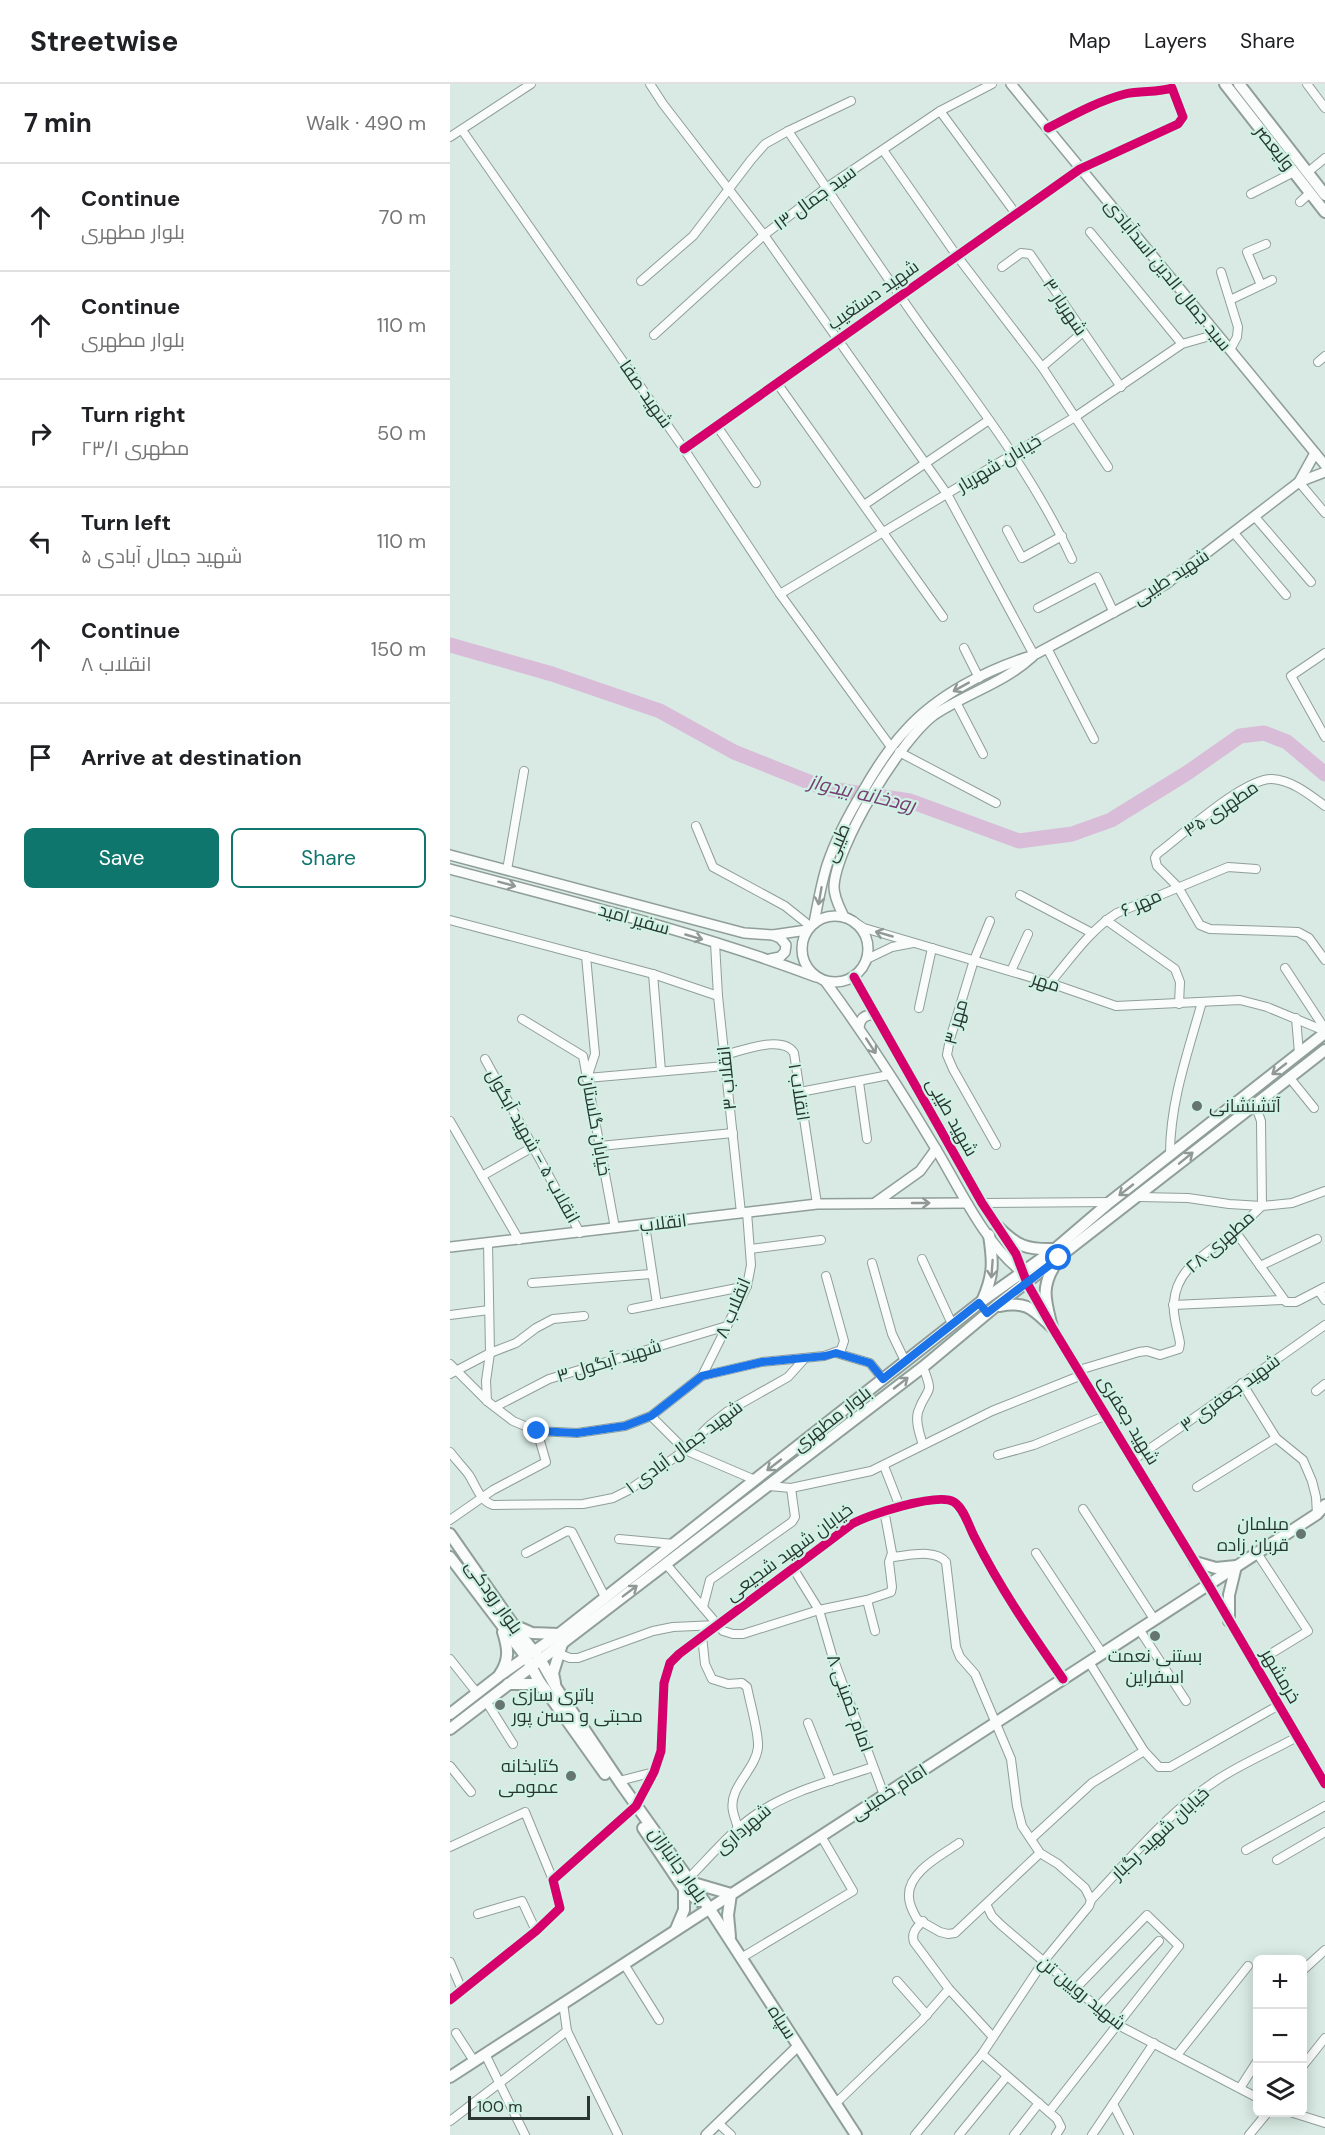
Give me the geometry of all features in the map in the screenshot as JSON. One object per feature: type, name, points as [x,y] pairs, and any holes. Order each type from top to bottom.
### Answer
[{"type":"main road","name":"ولیعصر","points":[[1225,84],[1300,174],[1325,195]]},
{"type":"main road","name":"ولیعصر","points":[[1239,84],[1300,174],[1310,193],[1325,212]]},
{"type":"main road","name":"بلوار مطهری","points":[[450,1714],[477,1693],[500,1682],[666,1564],[923,1367],[1027,1283],[1110,1202],[1325,1031]]},
{"type":"main road","name":"بلوار مطهری","points":[[565,1635],[606,1597],[980,1302],[1022,1272],[1057,1253],[1138,1197],[1325,1050]]},
{"type":"main road","points":[[1215,1119],[1222,1129]]},
{"type":"main road","points":[[998,1227],[1011,1240],[1022,1246],[1057,1253],[1044,1295],[1052,1328]]},
{"type":"main road","points":[[989,1235],[993,1269],[990,1282],[980,1302],[992,1310],[1016,1303],[1024,1304],[1052,1328]]},
{"type":"main road","name":"امام خمینی","points":[[450,2077],[1317,1514],[1325,1504]]},
{"type":"main road","name":"بلوار رودکی","points":[[450,1534],[507,1625]]},
{"type":"main road","name":"بلوار رودکی","points":[[450,1557],[533,1658]]},
{"type":"main road","points":[[1195,1562],[1216,1568],[1236,1566],[1229,1595],[1229,1621]]},
{"type":"main road","points":[[545,1689],[536,1684],[500,1682],[508,1656],[507,1625],[532,1633],[565,1635],[557,1653],[553,1673],[557,1689]]},
{"type":"main road","name":"بلوار جانبازان","points":[[533,1658],[545,1689],[634,1808],[687,1884],[709,1908]]},
{"type":"main road","name":"بلوار جانبازان","points":[[533,1658],[557,1689],[619,1781],[634,1808]]},
{"type":"main road","name":"بلوار مطهری","points":[[450,1729],[486,1701],[500,1682]]},
{"type":"main road","points":[[676,1930],[684,1910],[687,1884],[731,1894],[728,1915],[730,1941]]},
{"type":"main road","name":"سپاه","points":[[709,1908],[856,2135]]},
{"type":"street","points":[[450,137],[531,84]]},
{"type":"street","points":[[650,84],[764,235],[947,494],[1034,655]]},
{"type":"street","name":"سید جمال ۱۳","points":[[654,335],[764,235],[826,188],[940,111],[992,84]]},
{"type":"street","name":"سید جمال الدین اسدآبادی","points":[[1011,84],[1325,465]]},
{"type":"street","points":[[1307,84],[1325,108]]},
{"type":"street","name":"شهید دستغیب","points":[[684,449],[1080,169],[1182,121],[1182,113],[1172,88],[1164,91],[1143,90],[1110,98],[1048,128]]},
{"type":"street","points":[[641,281],[693,236],[765,144],[851,101]]},
{"type":"street","points":[[940,111],[1016,214]]},
{"type":"street","name":"شهید صفا","points":[[462,130],[684,449],[780,594],[895,749]]},
{"type":"street","points":[[788,131],[900,296],[1014,454],[1062,536],[1072,559]]},
{"type":"street","points":[[883,150],[957,256],[1042,368],[1108,467]]},
{"type":"street","points":[[1251,194],[1300,174],[1325,158]]},
{"type":"street","points":[[1300,202],[1310,193]]},
{"type":"street","points":[[1090,232],[1182,344]]},
{"type":"street","points":[[1260,285],[1247,252],[1266,244]]},
{"type":"street","name":"شهریار ۳","points":[[1002,267],[1021,253],[1030,254],[1121,387]]},
{"type":"street","points":[[1221,272],[1238,327],[1237,337],[1230,350]]},
{"type":"street","points":[[1230,300],[1272,280]]},
{"type":"street","points":[[1042,368],[1082,333]]},
{"type":"street","name":"خیابان شهریار","points":[[780,594],[1075,417],[1182,344],[1217,334]]},
{"type":"street","points":[[777,383],[885,532],[943,617]]},
{"type":"street","points":[[864,505],[989,420]]},
{"type":"street","points":[[717,426],[756,483]]},
{"type":"street","name":"شهید طیبی","points":[[1299,482],[1315,453]]},
{"type":"street","name":"شهید طیبی","points":[[884,776],[906,730],[928,709],[979,678],[1010,662],[1034,655],[1166,584],[1299,482],[1325,472]]},
{"type":"street","points":[[1299,482],[1325,513]]},
{"type":"street","points":[[1255,516],[1311,582]]},
{"type":"street","points":[[1007,530],[1022,558],[1062,536]]},
{"type":"street","points":[[1234,533],[1286,595]]},
{"type":"street","points":[[1038,608],[1097,577],[1114,613]]},
{"type":"street","points":[[964,648],[979,678]]},
{"type":"street","points":[[1047,648],[1094,739]]},
{"type":"street","points":[[1325,653],[1292,676],[1325,737]]},
{"type":"street","name":"شهید طیبی","points":[[876,769],[933,716],[1017,671],[1034,655]]},
{"type":"street","points":[[956,702],[983,754]]},
{"type":"street","points":[[895,749],[996,803]]},
{"type":"street","name":"طیبی","points":[[811,926],[827,864],[838,836],[876,769]]},
{"type":"street","points":[[507,870],[524,771]]},
{"type":"street","name":"طیبی","points":[[844,917],[834,890],[835,876],[840,859],[864,809],[884,776]]},
{"type":"street","name":"مطهری ۳۵","points":[[1178,886],[1157,866],[1155,858],[1157,854],[1249,785],[1263,780],[1280,781],[1301,789],[1325,806]]},
{"type":"street","points":[[696,826],[713,867],[785,906],[811,926]]},
{"type":"street","name":"سفیر امید","points":[[450,855],[744,933],[773,935],[811,926]]},
{"type":"street","name":"مهر ۶","points":[[1050,982],[1106,920],[1178,886],[1228,867],[1256,869]]},
{"type":"street","name":"سفیر امید","points":[[450,869],[589,906],[770,959],[816,977]]},
{"type":"street","points":[[1178,886],[1197,920],[1204,927],[1298,932],[1308,938],[1325,960]]},
{"type":"street","points":[[1020,895],[1092,933]]},
{"type":"street","points":[[844,917],[862,929],[867,938],[867,959],[862,969],[854,977],[845,981],[825,981],[816,977],[808,969],[801,950],[803,940],[811,926],[824,918],[844,917]]},
{"type":"street","points":[[450,920],[653,974],[718,996]]},
{"type":"street","points":[[1106,920],[1175,969],[1180,982],[1179,1004]]},
{"type":"street","name":"مهر ۳","points":[[990,921],[974,960],[947,1055],[996,1146]]},
{"type":"street","name":"مهر","points":[[854,922],[864,928],[1050,982],[1116,1006],[1240,1000],[1296,1018],[1325,1031]]},
{"type":"street","points":[[1011,971],[1028,934]]},
{"type":"street","points":[[770,959],[780,957],[785,952],[786,945],[780,938],[773,935]]},
{"type":"street","points":[[867,959],[892,947],[915,942]]},
{"type":"street","name":"انقلاب ۳","points":[[715,943],[725,1066],[744,1213]]},
{"type":"street","points":[[919,1008],[932,948]]},
{"type":"street","points":[[586,956],[595,1054],[587,1078],[725,1066]]},
{"type":"street","points":[[1285,968],[1325,1031]]},
{"type":"street","points":[[653,974],[661,1071]]},
{"type":"street","name":"شهید طیبی","points":[[854,977],[982,1203],[1016,1254],[1022,1272]]},
{"type":"street","name":"شهید طیبی","points":[[825,981],[890,1075],[966,1203],[1006,1260],[1022,1272]]},
{"type":"street","points":[[1170,1154],[1170,1137],[1178,1091],[1202,1002]]},
{"type":"street","points":[[859,1028],[863,1017],[869,1014],[876,1015]]},
{"type":"street","points":[[1296,1018],[1299,1053]]},
{"type":"street","name":"خیابان گلستان","points":[[522,1019],[583,1056],[615,1228]]},
{"type":"street","name":"انقلاب ۱","points":[[724,1054],[772,1044],[787,1045],[794,1053],[817,1204]]},
{"type":"street","name":"انقلاب ۵ - شهید آبگول","points":[[485,1059],[580,1233]]},
{"type":"street","points":[[800,1092],[890,1075]]},
{"type":"street","points":[[1289,1077],[1314,1108]]},
{"type":"street","points":[[858,1082],[867,1140]]},
{"type":"street","name":"مطهری ۲۸","points":[[1081,1372],[1139,1352],[1160,1355],[1176,1351],[1180,1346],[1173,1305],[1175,1289],[1182,1274],[1262,1206],[1261,1121],[1255,1104]]},
{"type":"street","points":[[450,1121],[519,1240]]},
{"type":"street","points":[[600,1146],[733,1133]]},
{"type":"street","points":[[482,1176],[533,1147]]},
{"type":"street","points":[[876,1203],[920,1171],[936,1149]]},
{"type":"street","points":[[1138,1197],[1188,1198],[1262,1206],[1292,1203],[1325,1191]]},
{"type":"street","points":[[982,1203],[1110,1202]]},
{"type":"street","name":"انقلاب","points":[[450,1247],[817,1204],[966,1203]]},
{"type":"street","name":"انقلاب ۸","points":[[450,1364],[454,1372],[513,1421],[537,1431],[577,1433],[625,1426],[651,1416],[702,1376],[747,1286],[751,1265],[744,1213]]},
{"type":"street","points":[[645,1225],[657,1304]]},
{"type":"street","points":[[1235,1231],[1283,1300]]},
{"type":"street","points":[[1260,1266],[1317,1239]]},
{"type":"street","points":[[750,1249],[821,1240]]},
{"type":"street","points":[[488,1243],[490,1353],[487,1365],[488,1401]]},
{"type":"street","points":[[922,1259],[952,1324]]},
{"type":"street","points":[[872,1263],[892,1334],[905,1361]]},
{"type":"street","name":"شهید جعفری","points":[[1022,1272],[1052,1328],[1081,1372],[1208,1584]]},
{"type":"street","points":[[532,1283],[651,1274]]},
{"type":"street","points":[[826,1276],[844,1341],[844,1345],[836,1353]]},
{"type":"street","points":[[632,1309],[747,1286]]},
{"type":"street","points":[[1173,1305],[1283,1300],[1291,1303],[1322,1289],[1325,1300]]},
{"type":"street","points":[[450,1315],[489,1310]]},
{"type":"street","points":[[454,1372],[490,1353],[516,1343],[553,1319],[584,1316]]},
{"type":"street","name":"شهید جعفری ۳","points":[[1133,1460],[1203,1413],[1325,1325]]},
{"type":"street","name":"شهید آبگول ۳","points":[[495,1407],[549,1379],[727,1326]]},
{"type":"street","points":[[702,1376],[762,1362],[836,1353],[870,1363],[883,1379]]},
{"type":"street","name":"شهید جمال آبادی ۱","points":[[482,1497],[487,1503],[500,1506],[599,1502],[614,1498],[685,1450],[728,1411],[789,1377],[805,1358]]},
{"type":"street","points":[[923,1367],[930,1391],[918,1412],[917,1423],[923,1445]]},
{"type":"street","points":[[769,1486],[790,1488],[884,1466],[992,1411],[1081,1372]]},
{"type":"street","points":[[1242,1383],[1276,1438],[1303,1460],[1312,1481],[1317,1514]]},
{"type":"street","points":[[1316,1391],[1325,1384]]},
{"type":"street","points":[[998,1455],[1034,1445],[1107,1415]]},
{"type":"street","points":[[651,1416],[685,1450],[713,1464],[755,1480]]},
{"type":"street","points":[[450,1520],[482,1497],[546,1462],[537,1431]]},
{"type":"street","points":[[1197,1487],[1276,1438]]},
{"type":"street","points":[[450,1452],[470,1477],[482,1497]]},
{"type":"street","points":[[884,1466],[900,1507]]},
{"type":"street","points":[[703,1607],[710,1580],[792,1522],[795,1517],[790,1488]]},
{"type":"street","name":"خیابان شهید شجیعی","points":[[634,1808],[654,1772],[661,1751],[666,1673],[670,1663],[702,1636],[852,1524],[865,1516],[884,1510],[936,1500],[946,1499],[954,1502],[964,1515],[991,1570],[1010,1601],[1063,1679]]},
{"type":"street","points":[[1083,1509],[1154,1619]]},
{"type":"street","points":[[666,1564],[726,1633],[743,1634],[819,1610],[888,1594],[892,1590],[889,1562],[892,1553],[884,1510]]},
{"type":"street","points":[[526,1553],[567,1531],[572,1532],[606,1597]]},
{"type":"street","points":[[619,1539],[674,1544]]},
{"type":"street","points":[[1036,1553],[1102,1653]]},
{"type":"street","points":[[1254,1664],[1308,1631],[1257,1553]]},
{"type":"street","points":[[891,1557],[931,1554],[939,1555],[946,1562],[956,1647],[960,1657],[975,1674],[1011,1759],[1022,1826],[1040,1853],[1058,1864],[1085,1888],[1090,1900]]},
{"type":"street","name":"امام خمینی ۸","points":[[793,1568],[819,1610],[836,1665],[884,1795]]},
{"type":"street","name":"خرمشهر","points":[[1208,1584],[1325,1784]]},
{"type":"street","points":[[867,1600],[875,1630]]},
{"type":"street","points":[[557,1653],[570,1658],[578,1658],[653,1631],[673,1627],[718,1625]]},
{"type":"street","points":[[1139,1629],[1186,1701]]},
{"type":"street","points":[[702,1636],[705,1664],[712,1679],[728,1684],[742,1683],[747,1687],[758,1747],[754,1761],[738,1786],[733,1799],[732,1809],[738,1829]]},
{"type":"street","points":[[450,1659],[477,1693]]},
{"type":"street","points":[[1089,1662],[1144,1751],[1159,1767],[1170,1767],[1279,1705]]},
{"type":"street","points":[[486,1701],[513,1744]]},
{"type":"street","points":[[808,1723],[831,1781]]},
{"type":"street","name":"خیابان شهید رگبار","points":[[915,2135],[982,2054],[1043,1962],[1089,1906],[1090,1900],[1164,1824],[1194,1797],[1221,1778],[1298,1737]]},
{"type":"street","points":[[1030,1839],[1092,1783],[1144,1751]]},
{"type":"street","points":[[450,1766],[471,1792]]},
{"type":"street","name":"شهرداری","points":[[687,1884],[738,1829],[773,1804],[873,1767]]},
{"type":"street","points":[[619,1781],[654,1772]]},
{"type":"street","points":[[1246,1850],[1325,1806]]},
{"type":"street","points":[[553,1880],[634,1808]]},
{"type":"street","points":[[450,1847],[525,1812],[553,1880],[560,1908],[536,1931],[450,2000]]},
{"type":"street","points":[[1277,1860],[1325,1832]]},
{"type":"street","points":[[741,1958],[853,1891],[820,1836]]},
{"type":"street","points":[[959,1843],[918,1874],[909,1887],[910,1903],[916,1919],[948,1934],[955,1933],[1040,1853]]},
{"type":"street","points":[[478,1914],[522,1901],[536,1931]]},
{"type":"street","name":"شهید رویین تن","points":[[986,1904],[996,1920],[1118,2025],[1253,2095]]},
{"type":"street","points":[[1049,2112],[1179,1946],[1147,1915],[1075,1989]]},
{"type":"street","points":[[923,1921],[915,1929],[912,1936],[914,1942],[949,1989],[993,2037]]},
{"type":"street","points":[[1097,2008],[1159,1941]]},
{"type":"street","points":[[1307,1966],[1325,1950]]},
{"type":"street","points":[[450,1962],[462,1990]]},
{"type":"street","points":[[624,1964],[659,2020]]},
{"type":"street","points":[[1177,2055],[1248,1966]]},
{"type":"street","points":[[897,1981],[927,2015]]},
{"type":"street","points":[[835,2104],[927,2015],[949,1989]]},
{"type":"street","points":[[563,2003],[567,2031],[618,2135]]},
{"type":"street","points":[[450,2121],[567,2031]]},
{"type":"street","points":[[456,2033],[474,2061]]},
{"type":"street","points":[[1305,2063],[1325,2038]]},
{"type":"street","points":[[1092,2135],[1154,2043]]},
{"type":"street","points":[[706,2135],[798,2046]]},
{"type":"street","points":[[484,2054],[525,2135]]},
{"type":"street","points":[[982,2054],[1060,2123],[1061,2127],[1056,2135]]},
{"type":"street","points":[[1240,2088],[1255,2063]]},
{"type":"street","points":[[959,2135],[1007,2076]]},
{"type":"street","points":[[1014,2135],[1039,2103]]},
{"type":"street","points":[[1113,2104],[1129,2135]]},
{"type":"street","points":[[1250,2135],[1264,2117]]},
{"type":"street","points":[[1306,2117],[1325,2123]]},
{"type":"street","points":[[718,2123],[731,2135]]},
{"type":"waterway","name":"رودخانه بیدواز","points":[[450,645],[552,674],[660,711],[734,752],[824,788],[910,801],[1019,841],[1072,834],[1111,820],[1187,773],[1240,736],[1264,733],[1287,742],[1325,774]]},
{"type":"cycle path","points":[[684,449],[1080,169],[1178,124],[1183,117],[1172,88],[1131,93],[1105,100],[1048,128]]},
{"type":"cycle path","points":[[854,977],[982,1203],[1016,1254],[1027,1283],[1052,1327],[1208,1584],[1325,1784]]},
{"type":"cycle path","points":[[450,2000],[536,1931],[560,1908],[553,1880],[636,1806],[654,1772],[661,1751],[664,1683],[670,1663],[852,1524],[887,1510],[919,1502],[933,1500],[954,1502],[963,1513],[1005,1592],[1063,1679]]},
{"type":"place","name":"آتشنشانی","points":[[1197,1106]]},
{"type":"place","name":"مبلمان قربان زاده","points":[[1301,1534]]},
{"type":"place","name":"بستنی نعمت اسفراین","points":[[1155,1636]]},
{"type":"place","name":"باتری سازی محبتی و حسن پور","points":[[500,1705]]},
{"type":"place","name":"کتابخانه عمومی","points":[[571,1776]]},
{"type":"route","points":[[537,1431],[577,1433],[625,1426],[651,1416],[702,1376],[762,1362],[836,1353],[870,1363],[883,1379],[979,1303],[987,1313],[1059,1258]]}]
